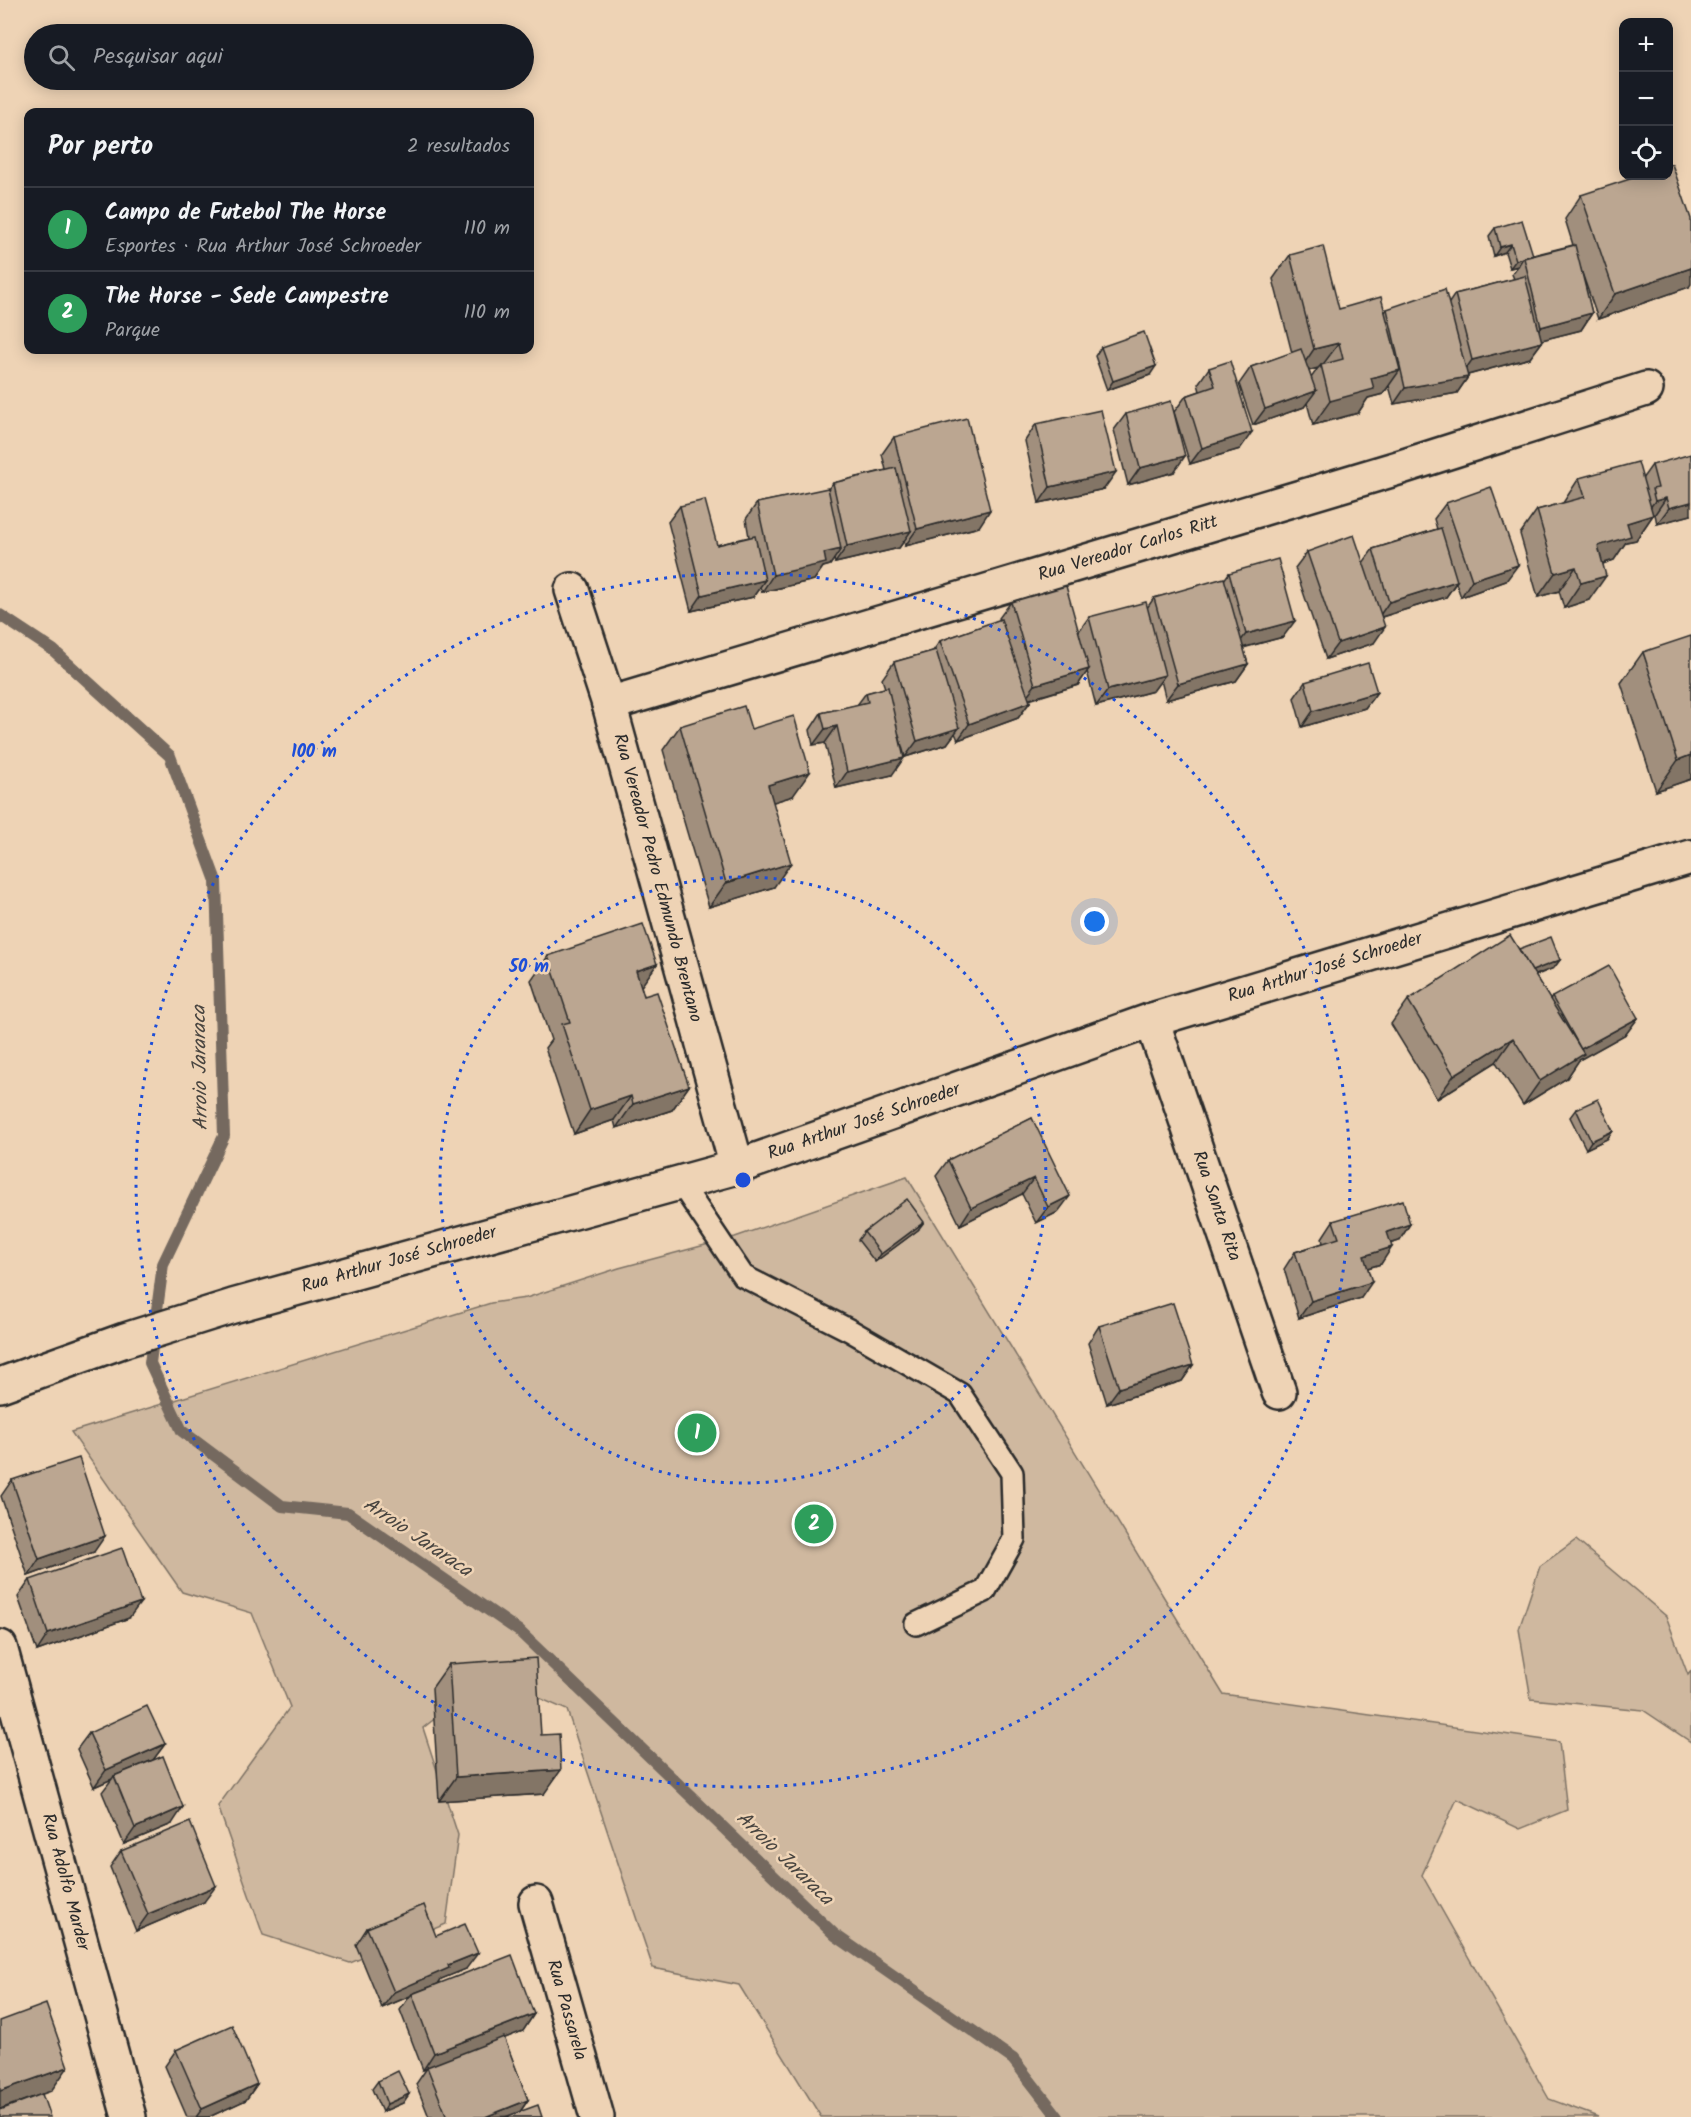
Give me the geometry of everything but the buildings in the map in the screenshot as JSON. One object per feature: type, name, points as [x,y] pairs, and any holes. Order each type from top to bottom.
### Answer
[{"type":"street","name":"Rua Vereador Carlos Ritt","points":[[609,704],[1398,468],[1646,389]]},
{"type":"street","name":"Rua Vereador Pedro Edmundo Brentano","points":[[572,590],[609,704],[737,1167]]},
{"type":"street","name":"Rua Arthur José Schroeder","points":[[0,1385],[125,1340],[233,1306],[737,1167],[1152,1020],[1691,857]]},
{"type":"street","name":"Rua Santa Rita","points":[[1152,1020],[1279,1392]]},
{"type":"street","name":"Rua Adolfo Marder","points":[[0,1647],[129,2117]]},
{"type":"street","name":"Rua Passarela","points":[[536,1903],[597,2117]]},
{"type":"lane","points":[[680,1182],[743,1276],[851,1331],[960,1394],[1012,1473],[1014,1539],[985,1591],[916,1624]]},
{"type":"shaded area","points":[[907,1177],[1223,1694],[1559,1742],[1567,1810],[1520,1829],[1457,1799],[1422,1875],[1549,2099],[1598,2117],[821,2117],[739,1985],[653,1968],[567,1710],[489,1676],[423,1728],[458,1835],[446,1924],[350,1963],[263,1935],[218,1806],[290,1707],[252,1613],[182,1592],[71,1432],[491,1303],[526,1298],[619,1268],[735,1237]]},
{"type":"shaded area","points":[[1576,1540],[1666,1616],[1688,1675],[1691,1671],[1691,1742],[1643,1710],[1531,1699],[1519,1629],[1540,1566]]},
{"type":"waterway","name":"Arroio Jararaca","points":[[0,615],[53,650],[170,756],[216,881],[224,1136],[163,1264],[150,1363],[182,1431],[282,1506],[348,1513],[519,1631],[835,1935],[1013,2059],[1058,2117]]},
{"type":"place","name":"Campo de Futebol The Horse","points":[[697,1433]]},
{"type":"place","name":"The Horse - Sede Campestre","points":[[814,1524]]}]
